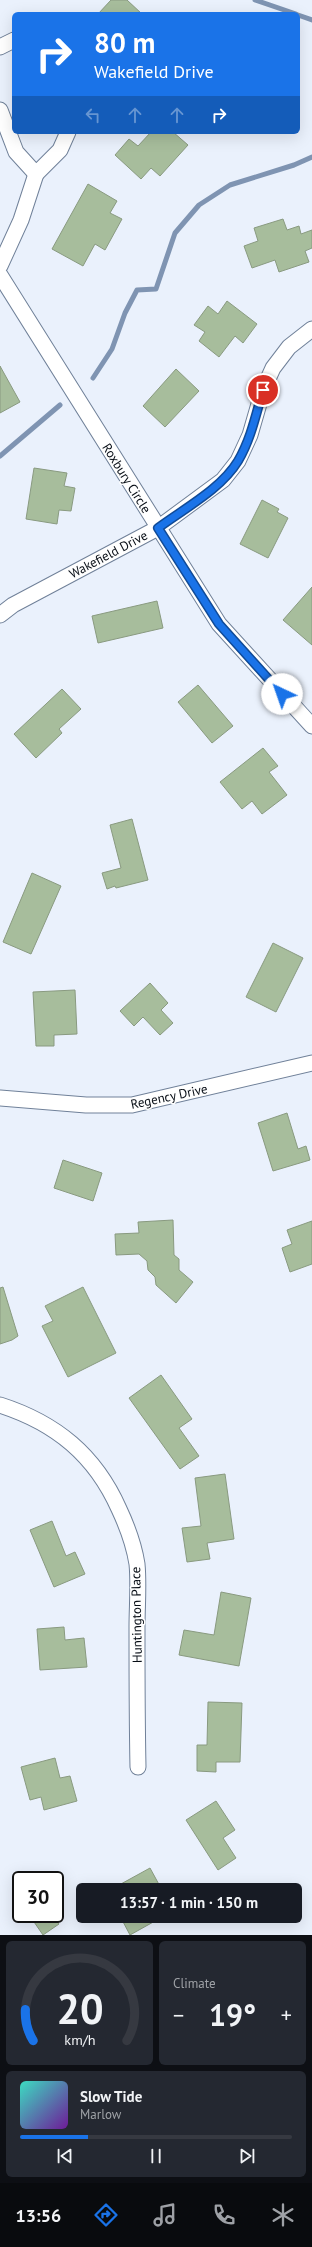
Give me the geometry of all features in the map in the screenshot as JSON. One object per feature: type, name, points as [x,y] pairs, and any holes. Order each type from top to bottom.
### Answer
[{"type":"street","points":[[0,47],[12,41]]},
{"type":"street","points":[[0,110],[16,152],[36,174]]},
{"type":"street","points":[[0,266],[21,220],[36,174],[60,150],[67,134]]},
{"type":"street","name":"Roxbury Circle","points":[[0,275],[219,624],[312,726]]},
{"type":"street","name":"Wakefield Drive","points":[[0,615],[12,605],[158,528],[223,480],[238,461],[250,435],[263,390],[273,368],[289,347],[312,329]]},
{"type":"street","name":"Regency Drive","points":[[0,1098],[86,1104],[132,1105],[312,1063]]},
{"type":"street","name":"Huntington Place","points":[[0,1406],[25,1413],[49,1426],[71,1442],[94,1466],[113,1495],[127,1526],[137,1563],[138,1767]]},
{"type":"building","points":[[111,0],[127,0],[140,12],[100,12]]},
{"type":"building","points":[[149,134],[175,134],[188,145],[160,176],[151,168],[141,179],[115,155],[129,139],[138,146]]},
{"type":"building","points":[[88,184],[117,201],[110,213],[122,219],[105,250],[95,244],[83,266],[52,249]]},
{"type":"building","points":[[283,219],[287,230],[299,226],[301,234],[312,230],[312,248],[305,251],[309,262],[279,272],[275,260],[252,268],[244,246],[258,241],[254,228]]},
{"type":"building","points":[[227,301],[257,324],[243,343],[235,336],[219,357],[199,341],[205,332],[194,325],[208,306],[218,314]]},
{"type":"building","points":[[0,366],[20,402],[0,413]]},
{"type":"building","points":[[176,369],[199,391],[165,427],[143,406]]},
{"type":"building","points":[[34,468],[67,473],[64,486],[75,488],[71,511],[59,510],[57,524],[26,519]]},
{"type":"building","points":[[262,500],[279,509],[277,512],[288,518],[268,558],[240,544]]},
{"type":"building","points":[[312,587],[312,645],[283,620]]},
{"type":"building","points":[[157,601],[163,628],[98,643],[92,616]]},
{"type":"building","points":[[198,685],[233,726],[212,743],[178,702]]},
{"type":"building","points":[[62,689],[81,709],[59,729],[62,733],[36,758],[14,734]]},
{"type":"building","points":[[263,748],[278,766],[269,772],[287,795],[262,814],[252,801],[242,809],[220,782]]},
{"type":"building","points":[[132,819],[148,880],[116,888],[115,886],[107,889],[102,873],[121,868],[110,825]]},
{"type":"building","points":[[32,873],[61,886],[31,954],[3,942]]},
{"type":"building","points":[[273,943],[303,958],[276,1012],[246,997]]},
{"type":"building","points":[[150,983],[168,1003],[161,1010],[173,1023],[160,1035],[143,1017],[134,1026],[120,1011]]},
{"type":"building","points":[[75,990],[77,1034],[54,1035],[54,1046],[36,1046],[33,992]]},
{"type":"building","points":[[287,1113],[298,1149],[306,1146],[310,1160],[273,1171],[258,1123]]},
{"type":"building","points":[[63,1160],[102,1173],[93,1201],[54,1188]]},
{"type":"building","points":[[173,1220],[174,1255],[179,1259],[179,1270],[193,1282],[176,1303],[156,1285],[155,1277],[148,1270],[147,1261],[139,1254],[116,1255],[115,1234],[139,1233],[138,1222]]},
{"type":"building","points":[[312,1221],[312,1264],[290,1272],[282,1248],[292,1244],[287,1230]]},
{"type":"building","points":[[3,1287],[18,1336],[12,1340],[0,1344],[0,1288]]},
{"type":"building","points":[[83,1287],[116,1353],[68,1377],[42,1326],[53,1321],[45,1306]]},
{"type":"building","points":[[161,1375],[192,1419],[179,1428],[199,1456],[180,1469],[129,1398]]},
{"type":"building","points":[[225,1474],[234,1539],[207,1543],[210,1559],[187,1562],[182,1528],[201,1526],[195,1478]]},
{"type":"building","points":[[52,1521],[66,1556],[75,1552],[85,1574],[54,1587],[30,1530]]},
{"type":"building","points":[[221,1592],[251,1598],[239,1666],[179,1655],[184,1630],[214,1635]]},
{"type":"building","points":[[64,1627],[65,1640],[84,1638],[87,1667],[40,1670],[37,1629]]},
{"type":"building","points":[[208,1702],[242,1703],[240,1762],[216,1762],[216,1772],[197,1771],[197,1745],[207,1745]]},
{"type":"building","points":[[55,1758],[60,1778],[70,1776],[77,1801],[44,1810],[41,1797],[30,1800],[21,1767]]},
{"type":"building","points":[[216,1801],[235,1830],[223,1838],[236,1858],[218,1870],[186,1820]]},
{"type":"building","points":[[150,1868],[158,1883],[123,1883]]},
{"type":"building","points":[[35,1923],[58,1923],[59,1924],[43,1935]]},
{"type":"building","points":[[124,1923],[151,1923],[130,1935]]},
{"type":"waterway","points":[[255,0],[290,12]]},
{"type":"waterway","points":[[300,16],[312,20]]},
{"type":"waterway","points":[[93,378],[112,349],[125,313],[137,290],[156,289],[175,233],[199,205],[230,185],[294,165],[312,157]]},
{"type":"waterway","points":[[0,456],[60,405]]},
{"type":"route","points":[[263,390],[250,435],[238,461],[223,480],[158,528],[219,624],[282,694]]}]
